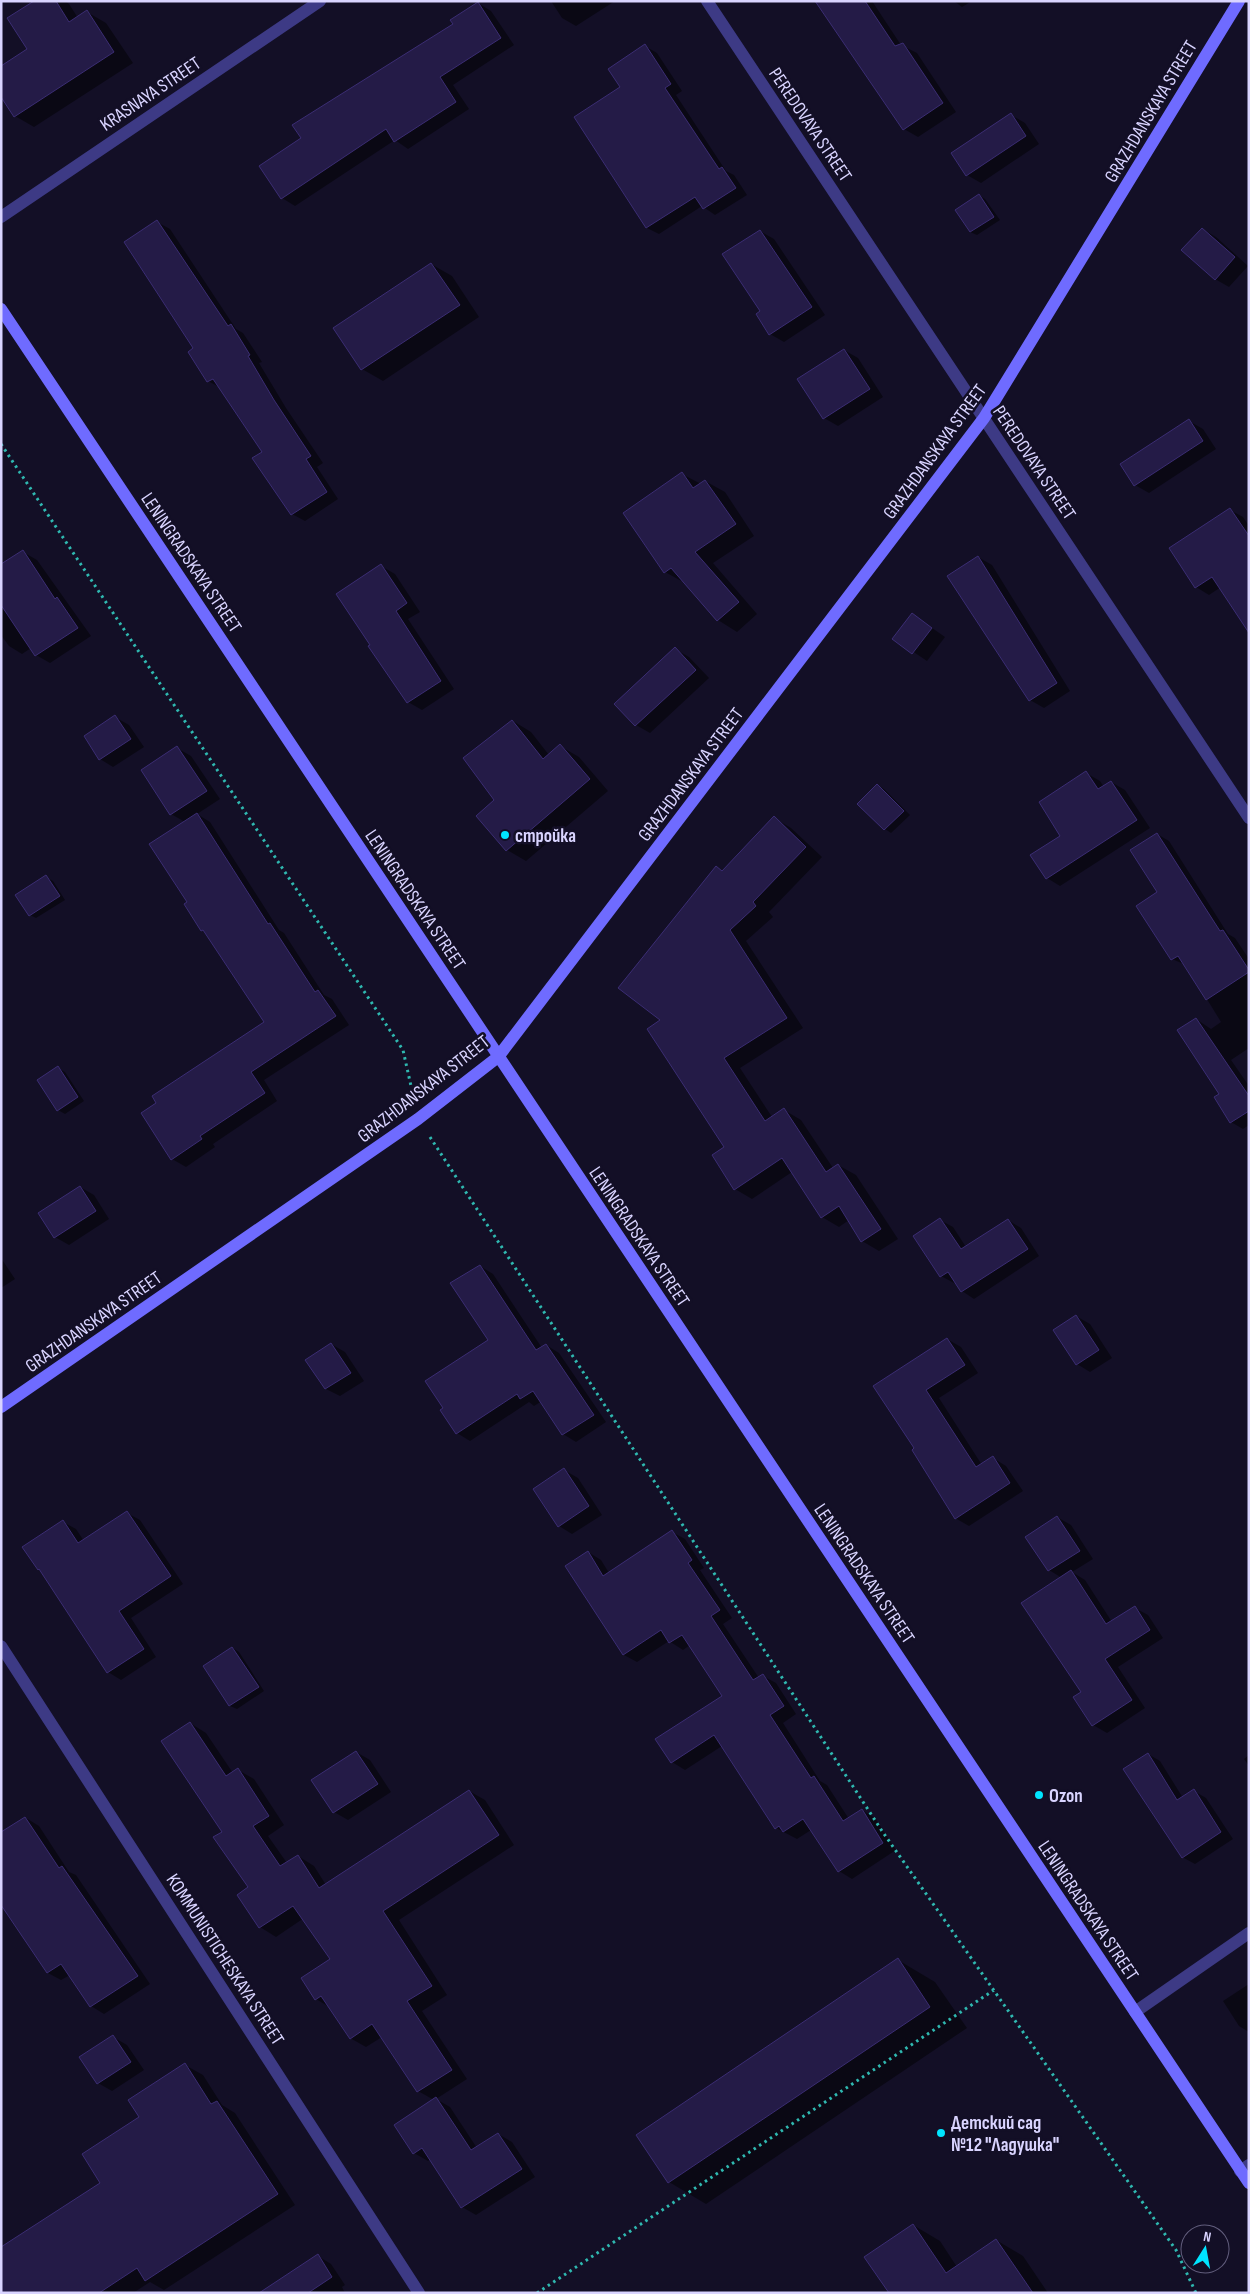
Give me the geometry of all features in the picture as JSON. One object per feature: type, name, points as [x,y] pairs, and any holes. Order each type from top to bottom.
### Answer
[{"type":"street","name":"KRASNAYA STREET","points":[[1,216],[320,1]]},
{"type":"street","name":"PEREDOVAYA STREET","points":[[707,1],[1249,818]]},
{"type":"street","name":"GRAZHDANSKAYA STREET","points":[[1,1407],[418,1120],[498,1057],[984,418],[1240,1]]},
{"type":"street","name":"LENINGRADSKAYA STREET","points":[[1,309],[1135,2012],[1244,2168],[1249,2183]]},
{"type":"street","name":"KOMMUNISTICHESKAYA STREET","points":[[1,1646],[419,2293]]},
{"type":"street","points":[[1135,2012],[1249,1933]]},
{"type":"path","points":[[1,444],[403,1050],[418,1120],[882,1831],[1176,2250],[1196,2293]]},
{"type":"path","points":[[537,2293],[994,1990]]},
{"type":"building","points":[[34,1],[56,1],[69,22],[87,10],[114,52],[14,117],[1,97],[1,66],[27,49],[7,18]]},
{"type":"building","points":[[815,1],[865,1],[895,46],[903,43],[943,103],[903,130]]},
{"type":"building","points":[[478,2],[501,38],[440,77],[456,102],[394,142],[386,129],[281,199],[259,166],[301,138],[292,125],[453,24],[450,20]]},
{"type":"building","points":[[645,44],[671,84],[665,88],[719,169],[722,167],[736,188],[703,209],[695,197],[646,228],[574,117],[620,87],[608,69]]},
{"type":"building","points":[[1011,113],[1026,136],[966,176],[951,153]]},
{"type":"building","points":[[979,194],[994,217],[970,232],[955,210]]},
{"type":"building","points":[[157,220],[228,326],[231,324],[274,400],[311,456],[306,459],[327,492],[291,515],[252,458],[262,452],[213,379],[207,382],[188,352],[193,348],[124,242]]},
{"type":"building","points":[[1202,228],[1235,257],[1215,280],[1181,250]]},
{"type":"building","points":[[760,230],[812,307],[769,335],[756,314],[760,311],[722,254]]},
{"type":"building","points":[[431,263],[460,305],[361,370],[333,328]]},
{"type":"building","points":[[844,349],[870,389],[823,419],[797,379]]},
{"type":"building","points":[[1189,419],[1203,441],[1134,486],[1120,464]]},
{"type":"building","points":[[682,472],[693,488],[705,480],[736,524],[695,552],[739,602],[717,621],[671,568],[664,573],[623,513]]},
{"type":"building","points":[[1230,508],[1249,536],[1249,633],[1212,577],[1195,588],[1169,548]]},
{"type":"building","points":[[23,550],[55,599],[57,597],[78,628],[35,656],[1,605],[1,564]]},
{"type":"building","points":[[978,556],[1057,683],[1029,701],[947,576]]},
{"type":"building","points":[[381,564],[407,603],[396,611],[441,681],[407,703],[368,646],[370,645],[336,594]]},
{"type":"building","points":[[912,613],[932,628],[912,654],[892,639]]},
{"type":"building","points":[[675,647],[696,670],[635,726],[614,704]]},
{"type":"building","points":[[115,715],[131,739],[99,760],[84,736]]},
{"type":"building","points":[[512,720],[543,759],[560,744],[590,779],[506,851],[476,816],[494,800],[463,758]]},
{"type":"building","points":[[177,746],[207,791],[170,815],[141,770]]},
{"type":"building","points":[[1086,771],[1098,789],[1111,781],[1137,820],[1046,879],[1030,855],[1060,836],[1039,802]]},
{"type":"building","points":[[877,784],[904,811],[884,830],[857,804]]},
{"type":"building","points":[[197,813],[268,924],[270,923],[315,992],[318,990],[336,1016],[251,1072],[265,1093],[200,1136],[202,1139],[171,1160],[141,1113],[156,1103],[152,1096],[264,1022],[203,930],[201,931],[184,904],[187,902],[149,844]]},
{"type":"building","points":[[774,816],[806,847],[753,902],[756,906],[730,930],[787,1018],[724,1058],[765,1121],[784,1108],[826,1172],[838,1164],[881,1229],[861,1242],[839,1206],[821,1218],[782,1158],[734,1190],[712,1155],[724,1147],[647,1029],[660,1020],[618,988],[716,866],[722,871]]},
{"type":"building","points":[[1157,833],[1220,931],[1223,930],[1249,970],[1249,972],[1206,1000],[1178,956],[1171,960],[1136,906],[1157,892],[1130,850]]},
{"type":"building","points":[[46,875],[60,896],[29,916],[15,895]]},
{"type":"building","points":[[1196,1018],[1249,1096],[1249,1111],[1230,1123],[1214,1097],[1219,1094],[1177,1030]]},
{"type":"building","points":[[58,1066],[78,1097],[57,1111],[37,1080]]},
{"type":"building","points":[[80,1186],[96,1211],[54,1238],[38,1213]]},
{"type":"building","points":[[940,1218],[961,1249],[1008,1219],[1028,1249],[961,1292],[948,1272],[940,1277],[913,1236]]},
{"type":"building","points":[[480,1265],[536,1350],[546,1344],[594,1415],[562,1435],[533,1391],[520,1399],[517,1394],[456,1434],[440,1410],[443,1408],[425,1381],[488,1340],[450,1283]]},
{"type":"building","points":[[1076,1315],[1099,1350],[1076,1365],[1053,1330]]},
{"type":"building","points":[[947,1338],[965,1365],[926,1390],[976,1467],[993,1456],[1010,1483],[955,1519],[912,1450],[914,1448],[873,1386]]},
{"type":"building","points":[[331,1343],[351,1373],[325,1389],[305,1360]]},
{"type":"building","points":[[564,1468],[589,1506],[558,1527],[533,1489]]},
{"type":"building","points":[[127,1511],[171,1576],[119,1611],[144,1649],[107,1673],[39,1569],[22,1547],[63,1520],[78,1543]]},
{"type":"building","points":[[1057,1516],[1080,1551],[1048,1571],[1025,1537]]},
{"type":"building","points":[[672,1530],[692,1560],[688,1563],[720,1610],[711,1616],[753,1680],[763,1674],[784,1706],[770,1715],[811,1778],[814,1776],[843,1821],[862,1809],[883,1843],[838,1872],[803,1819],[783,1832],[779,1826],[775,1829],[714,1735],[671,1763],[655,1739],[722,1696],[682,1635],[669,1643],[661,1630],[623,1655],[565,1566],[588,1551],[603,1576]]},
{"type":"building","points":[[1071,1570],[1106,1624],[1135,1606],[1150,1630],[1105,1659],[1132,1700],[1092,1726],[1073,1697],[1081,1692],[1021,1603]]},
{"type":"building","points":[[232,1647],[259,1687],[229,1706],[203,1666]]},
{"type":"building","points":[[190,1722],[226,1776],[238,1768],[269,1816],[253,1826],[280,1866],[298,1855],[319,1888],[469,1790],[499,1835],[383,1911],[432,1986],[407,2001],[452,2070],[417,2092],[372,2024],[350,2039],[321,1996],[315,2000],[301,1978],[330,1959],[293,1906],[259,1928],[237,1895],[248,1887],[213,1837],[222,1832],[161,1741]]},
{"type":"building","points":[[356,1751],[378,1784],[333,1813],[311,1780]]},
{"type":"building","points":[[1148,1753],[1177,1800],[1194,1789],[1221,1832],[1182,1858],[1123,1769]]},
{"type":"building","points":[[25,1817],[59,1868],[62,1866],[138,1976],[90,2007],[61,1964],[47,1973],[1,1905],[1,1832]]},
{"type":"building","points":[[898,1958],[930,2007],[668,2183],[636,2135]]},
{"type":"building","points":[[113,2035],[131,2062],[97,2084],[79,2057]]},
{"type":"building","points":[[185,2063],[211,2104],[217,2101],[278,2194],[145,2281],[137,2268],[99,2293],[1,2293],[1,2247],[100,2183],[82,2154],[139,2117],[128,2100]]},
{"type":"building","points":[[436,2097],[471,2150],[498,2133],[522,2169],[461,2208],[422,2148],[413,2154],[394,2125]]},
{"type":"building","points":[[913,2224],[946,2273],[996,2239],[1033,2293],[889,2293],[864,2257]]},
{"type":"building","points":[[318,2254],[332,2277],[308,2293],[259,2293]]},
{"type":"place","name":"стройка","points":[[505,835]]},
{"type":"place","name":"Ozon","points":[[1039,1795]]},
{"type":"place","name":"Детский сад №12 \"Ладушка\"","points":[[941,2133]]}]
